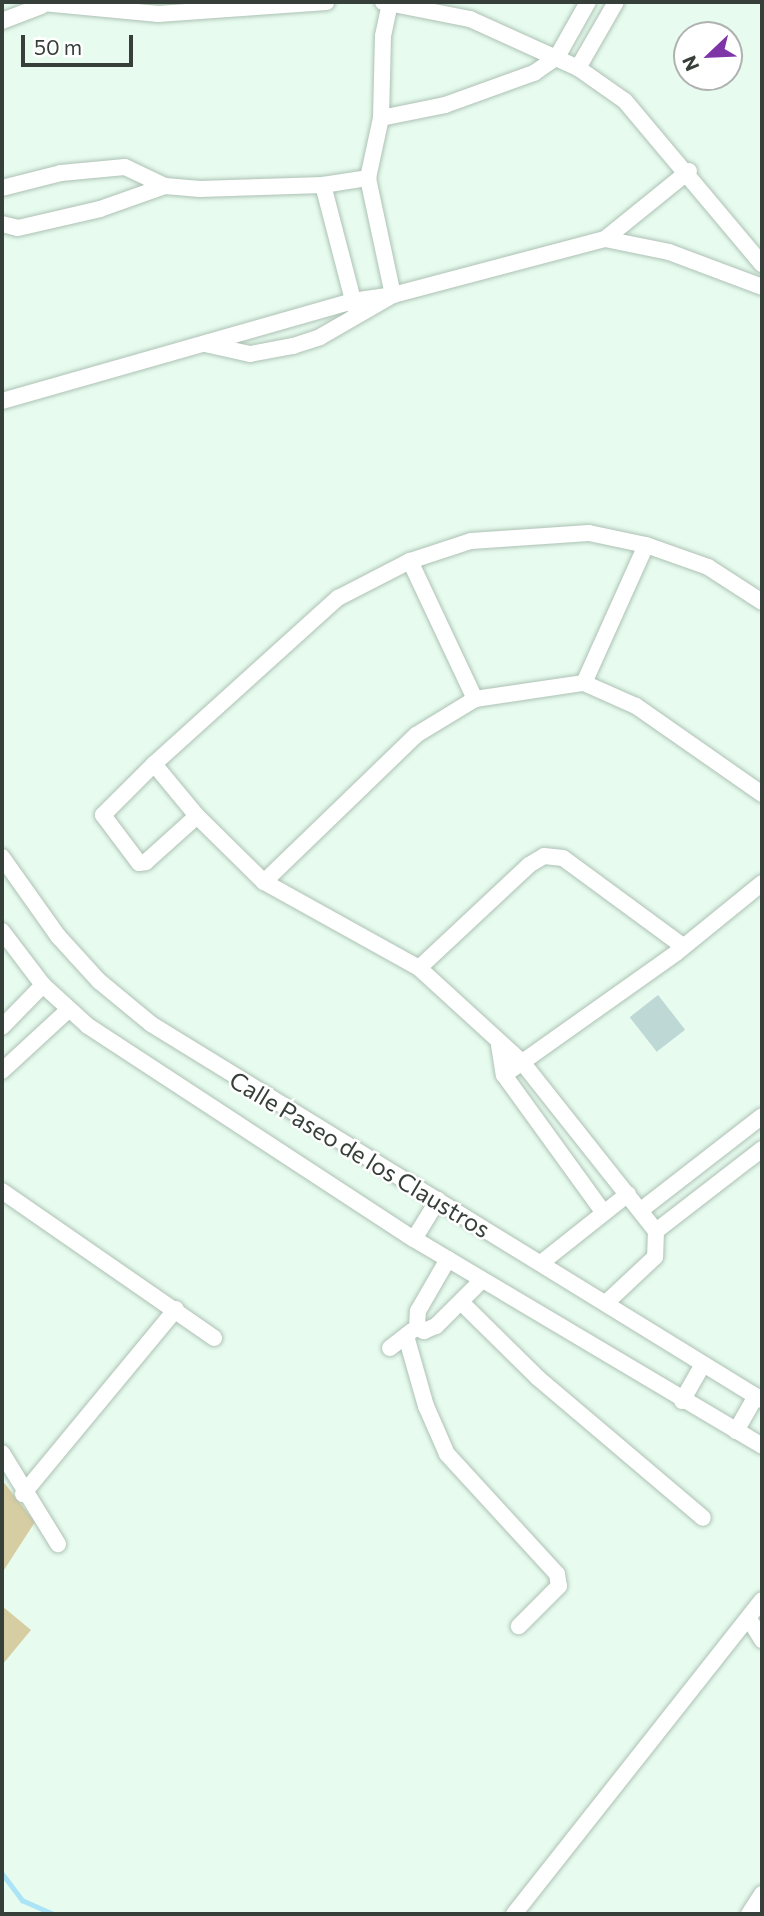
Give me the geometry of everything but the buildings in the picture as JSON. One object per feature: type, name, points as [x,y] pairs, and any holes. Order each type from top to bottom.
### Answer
[{"type":"street","points":[[2,21],[36,4],[158,14],[327,2]]},
{"type":"street","points":[[383,2],[470,19],[578,68],[625,101],[689,171],[762,264]]},
{"type":"street","points":[[390,2],[383,36],[381,118],[368,178],[393,295]]},
{"type":"street","points":[[381,118],[501,88],[557,57],[588,2]]},
{"type":"street","points":[[578,68],[616,2]]},
{"type":"street","points":[[2,188],[61,173],[125,167],[165,186]]},
{"type":"street","points":[[2,400],[201,343],[355,309],[393,295],[605,239],[689,171]]},
{"type":"street","points":[[2,224],[18,228],[100,209],[165,186],[323,185],[368,178]]},
{"type":"street","points":[[323,185],[355,309]]},
{"type":"street","points":[[605,239],[669,252],[762,287]]},
{"type":"street","points":[[201,343],[250,354],[320,337],[355,309]]},
{"type":"street","points":[[197,816],[146,862],[139,863],[103,816],[154,764],[338,598],[410,561],[471,541],[527,535],[589,533],[646,545],[708,567],[762,602]]},
{"type":"street","points":[[584,683],[646,545]]},
{"type":"street","points":[[410,561],[475,699]]},
{"type":"street","points":[[264,881],[416,735],[475,699],[584,683],[636,706],[762,794]]},
{"type":"street","points":[[154,764],[197,816],[264,881],[419,968],[499,1045],[522,1062],[656,1231],[655,1257],[607,1302]]},
{"type":"street","points":[[419,968],[529,865],[544,856],[563,858],[683,946]]},
{"type":"street","name":"Calle Paseo de los Claustros","points":[[2,857],[90,972],[151,1024],[607,1302],[702,1366],[759,1398]]},
{"type":"street","points":[[504,1075],[683,946],[762,883]]},
{"type":"street","name":"Calle Paseo de los Claustros","points":[[2,931],[43,985],[68,1010],[414,1239],[682,1401],[762,1446]]},
{"type":"street","points":[[2,1027],[43,985]]},
{"type":"street","points":[[2,1072],[68,1010]]},
{"type":"street","points":[[499,1045],[504,1075],[603,1212]]},
{"type":"street","points":[[640,1210],[762,1116]]},
{"type":"street","points":[[656,1231],[762,1149]]},
{"type":"street","points":[[2,1191],[176,1309],[214,1338]]},
{"type":"street","points":[[541,1263],[628,1194]]},
{"type":"street","points":[[414,1239],[438,1200]]},
{"type":"street","points":[[448,1259],[418,1311],[412,1332],[426,1406],[447,1454],[556,1574],[559,1586],[519,1626]]},
{"type":"street","points":[[390,1348],[412,1332],[436,1326],[462,1303],[482,1280]]},
{"type":"street","points":[[462,1303],[538,1378],[704,1518]]},
{"type":"street","points":[[23,1494],[176,1309]]},
{"type":"street","points":[[682,1401],[702,1366]]},
{"type":"street","points":[[736,1431],[759,1398]]},
{"type":"street","points":[[2,1453],[23,1494],[58,1544]]},
{"type":"street","points":[[514,1914],[762,1600]]},
{"type":"street","points":[[749,1619],[762,1640]]},
{"type":"street","points":[[749,1914],[762,1894]]},
{"type":"shaded area","points":[[2,1480],[35,1522],[2,1573]]},
{"type":"shaded area","points":[[2,1606],[31,1630],[2,1665]]},
{"type":"waterway","points":[[2,1873],[22,1900],[53,1914]]}]
